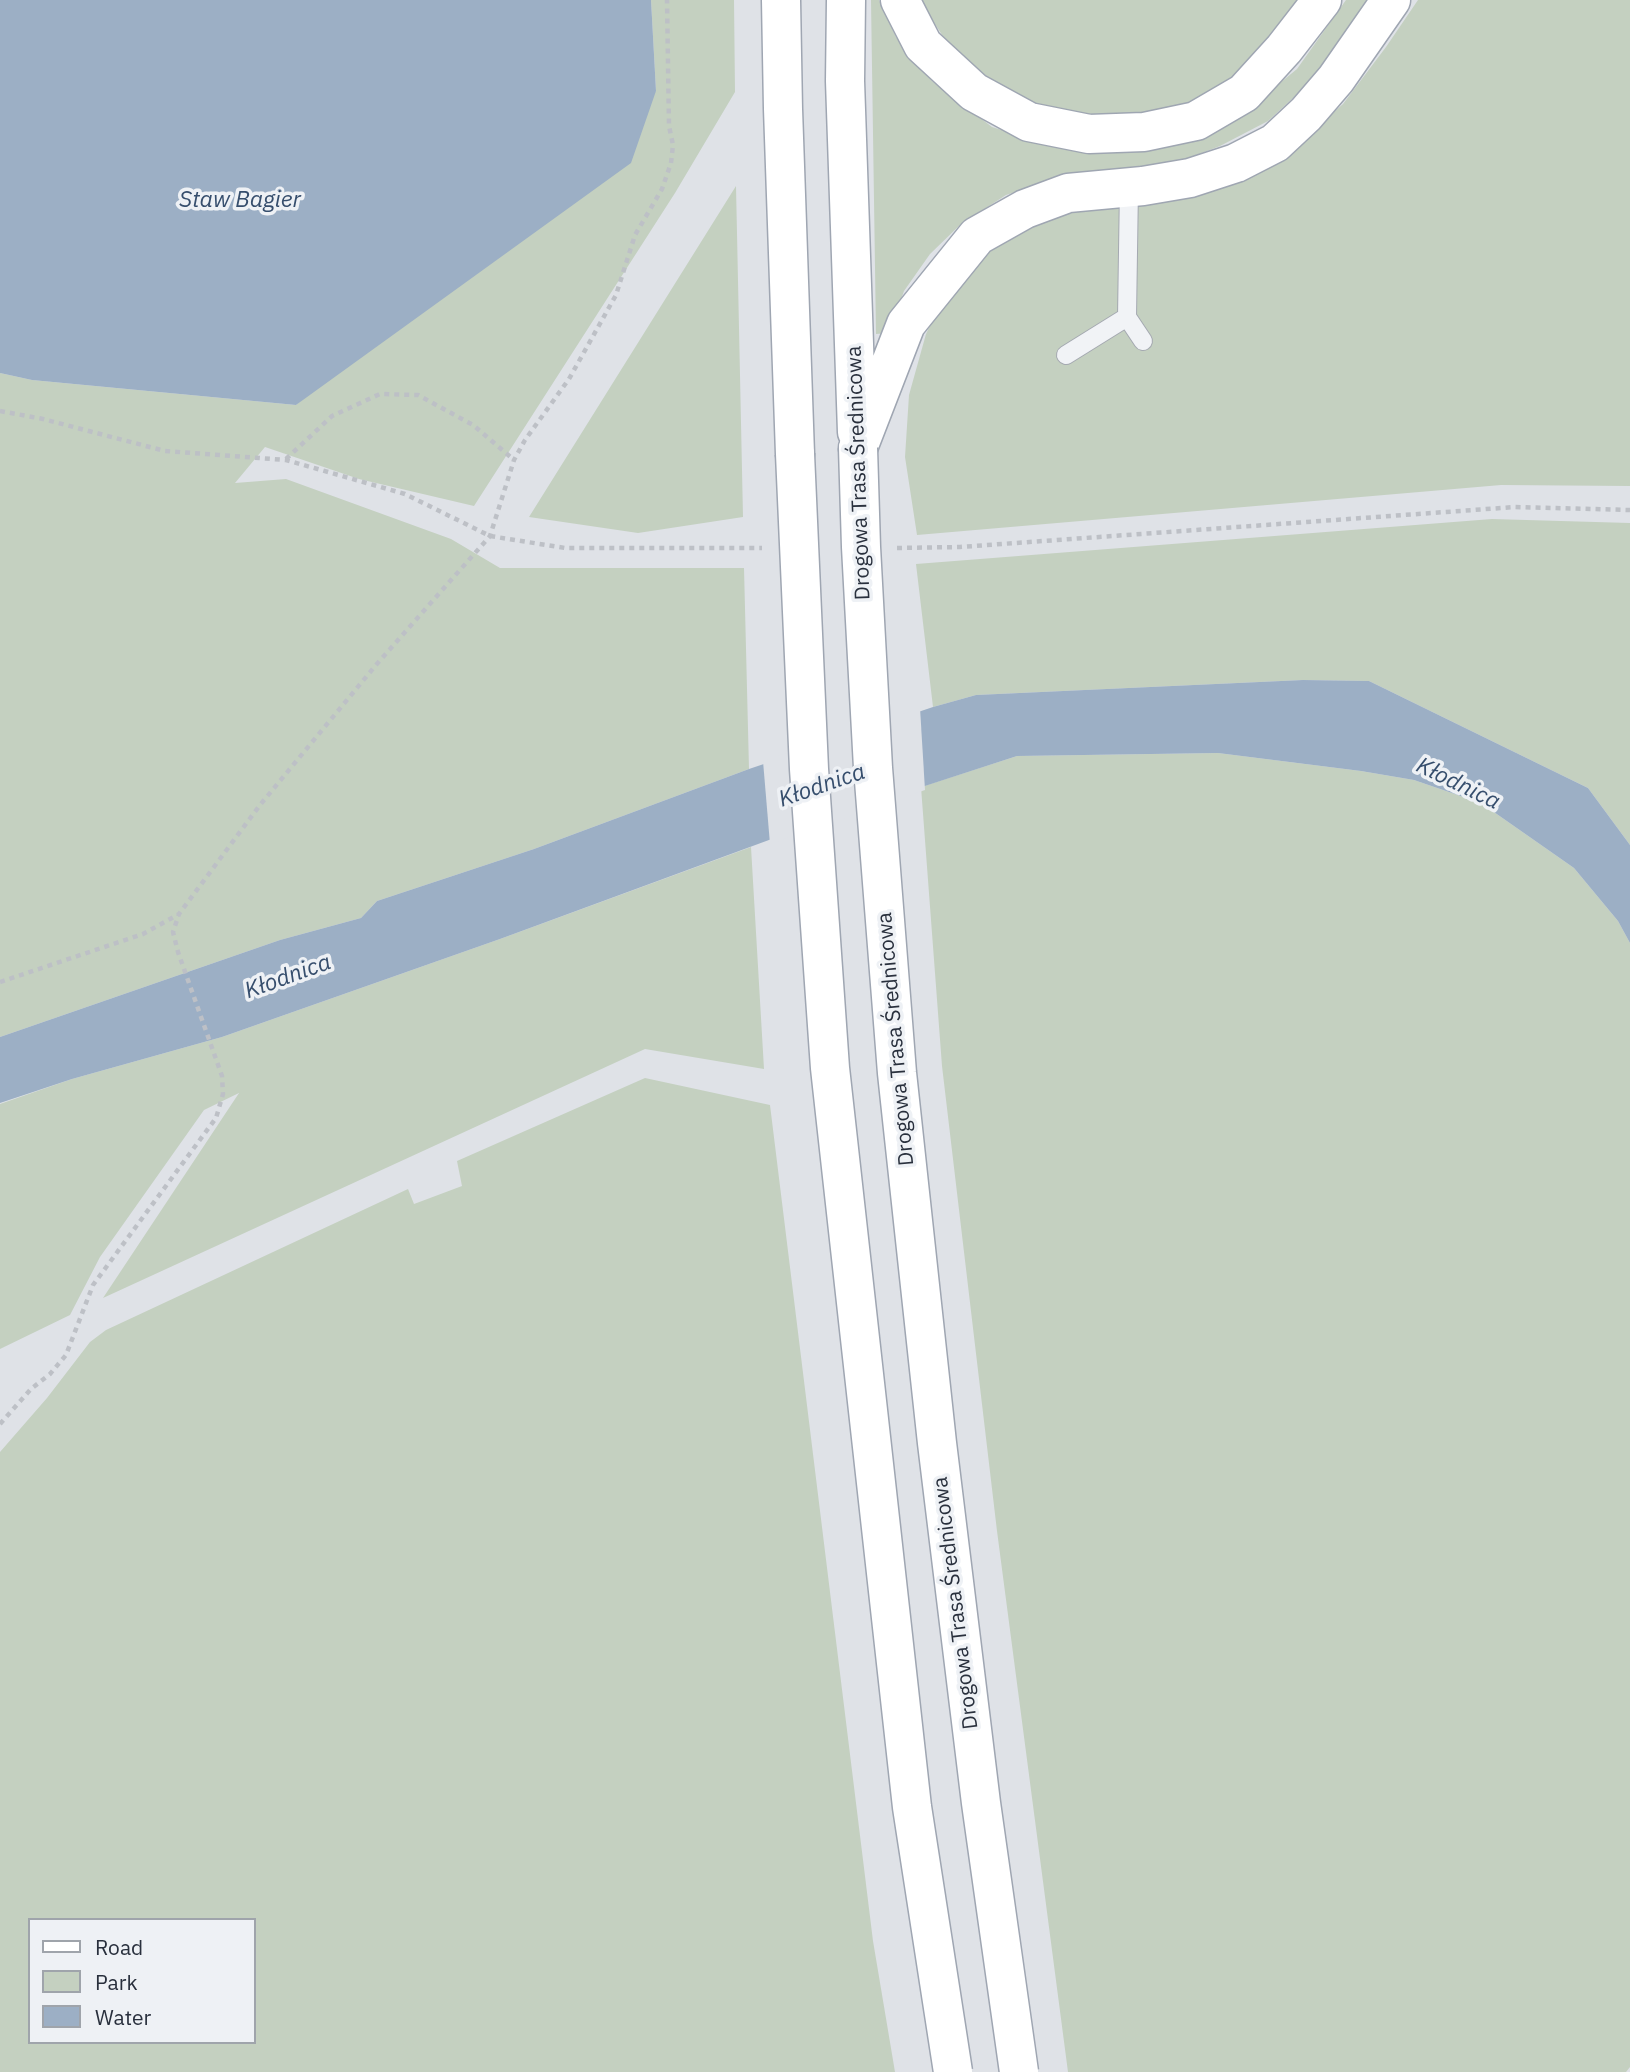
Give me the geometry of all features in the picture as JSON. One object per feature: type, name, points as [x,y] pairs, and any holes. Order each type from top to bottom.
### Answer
[{"type":"main road","points":[[781,0],[795,454],[809,769],[830,1068],[912,1807],[953,2072]]},
{"type":"main road","name":"Drogowa Trasa Średnicowa","points":[[846,0],[845,81],[861,547],[872,755],[897,1073],[937,1443],[979,1790],[1019,2072]]},
{"type":"main road","points":[[900,0],[923,45],[974,92],[1029,122],[1089,134],[1144,132],[1196,121],[1244,93],[1284,49],[1322,0]]},
{"type":"main road","points":[[858,448],[906,324],[977,236],[1025,209],[1068,192],[1129,187],[1190,177],[1236,163],[1275,143],[1306,114],[1336,79],[1391,0]]},
{"type":"lane","points":[[1129,187],[1126,317],[1143,341]]},
{"type":"lane","points":[[1066,355],[1126,317]]},
{"type":"path","points":[[0,1424],[66,1355],[93,1285],[216,1118],[223,1094],[222,1076],[178,952],[173,932],[179,914],[260,805],[376,665],[490,536],[514,460],[525,440],[569,379],[616,295],[635,236],[662,190],[671,163],[673,145],[669,125],[667,0]]},
{"type":"path","points":[[286,460],[332,416],[380,394],[418,395],[472,425],[514,460]]},
{"type":"path","points":[[0,411],[43,419],[166,451],[286,460],[405,494],[490,536],[565,548],[765,548]]},
{"type":"path","points":[[890,548],[960,548],[1515,507],[1630,510]]},
{"type":"path","points":[[0,982],[143,934],[179,914]]},
{"type":"green space","points":[[651,0],[734,0],[735,92],[675,193],[474,506],[359,479],[265,447],[235,483],[286,479],[451,539],[500,568],[744,568],[749,769],[534,849],[377,901],[361,918],[280,940],[0,1037],[0,373],[32,380],[296,405],[656,91]]},
{"type":"green space","points":[[871,0],[879,0],[896,37],[932,81],[992,127],[1057,147],[1120,153],[1177,142],[1241,115],[1297,69],[1346,0],[1371,0],[1317,76],[1268,121],[1220,146],[1170,165],[1060,177],[1006,195],[961,224],[930,254],[904,291],[889,333],[876,334]]},
{"type":"green space","points":[[919,0],[1304,0],[1235,78],[1185,104],[1136,117],[1061,114],[1009,91],[956,56]]},
{"type":"green space","points":[[1418,0],[1630,0],[1630,486],[1501,485],[917,535],[905,457],[909,395],[926,334],[944,296],[970,264],[1011,235],[1067,212],[1298,144],[1343,104]]},
{"type":"green space","points":[[736,186],[743,517],[638,533],[529,517]]},
{"type":"green space","points":[[1492,519],[1630,523],[1630,845],[1588,788],[1369,681],[1303,680],[976,695],[933,707],[916,564]]},
{"type":"green space","points":[[1218,753],[1414,780],[1481,803],[1574,868],[1618,921],[1630,943],[1630,2067],[1626,2072],[1068,2072],[997,1531],[942,1066],[921,787],[1017,756]]},
{"type":"green space","points":[[751,847],[764,1069],[645,1049],[103,1298],[239,1093],[204,1110],[100,1257],[70,1315],[0,1349],[0,1104],[72,1079],[222,1037]]},
{"type":"green space","points":[[645,1078],[770,1105],[873,1941],[895,2072],[0,2072],[0,1452],[47,1398],[90,1342],[106,1330],[408,1189],[414,1204],[462,1186],[457,1161]]},
{"type":"water","name":"Staw Bagier","points":[[0,0],[651,0],[656,91],[631,163],[296,405],[32,380],[0,373]]},
{"type":"water","name":"Kłodnica","points":[[1303,680],[1369,681],[1588,788],[1630,845],[1630,943],[1618,921],[1574,868],[1481,803],[1414,780],[1218,753],[1017,756],[845,812],[500,939],[222,1037],[72,1079],[0,1103],[0,1037],[280,940],[361,918],[377,901],[534,849],[749,769],[933,707],[976,695]]},
{"type":"pier","points":[[920,708],[925,790],[770,844],[763,761]]}]
